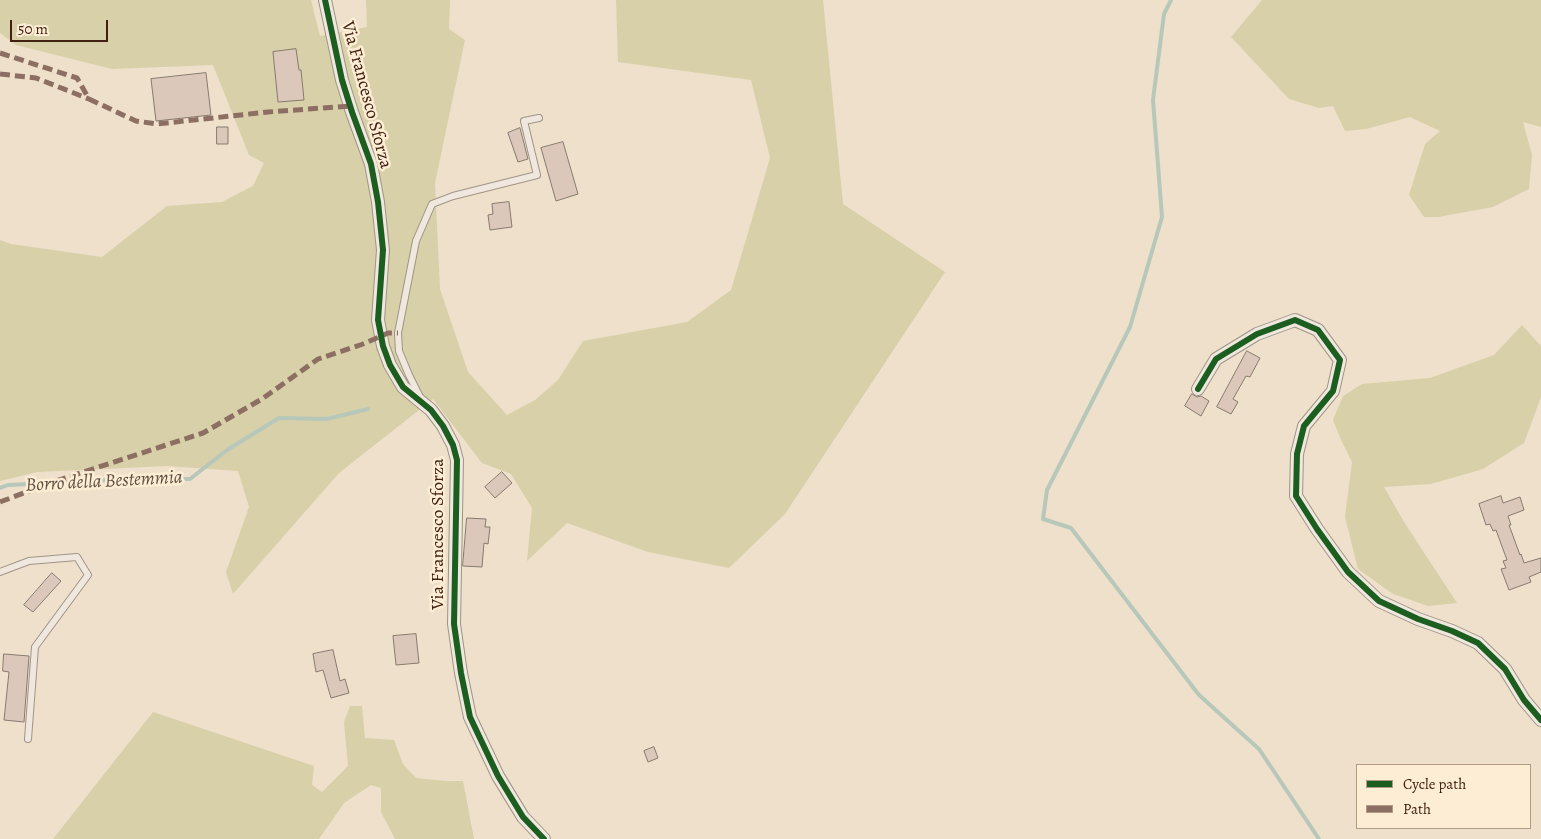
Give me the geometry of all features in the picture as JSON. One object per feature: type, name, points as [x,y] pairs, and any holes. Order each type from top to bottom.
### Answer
[{"type":"street","name":"Via Francesco Sforza","points":[[325,0],[342,80],[371,164],[378,202],[383,250],[378,320],[382,346],[390,365],[403,387],[431,410],[443,426],[453,445],[457,460],[454,624],[470,717],[498,776],[523,817],[544,839]]},
{"type":"street","points":[[1198,389],[1216,360],[1257,334],[1295,320],[1318,330],[1340,360],[1333,391],[1304,426],[1297,454],[1296,496],[1348,572],[1380,600],[1418,619],[1478,643],[1505,669],[1524,700],[1541,720]]},
{"type":"lane","points":[[424,404],[398,351],[398,333],[416,241],[432,204],[453,196],[537,175],[524,121],[539,118]]},
{"type":"lane","points":[[0,572],[29,561],[77,557],[88,575],[35,647],[28,739]]},
{"type":"shaded area","points":[[0,0],[311,0],[320,36],[367,27],[366,0],[450,0],[449,29],[465,40],[435,183],[440,289],[468,372],[507,415],[535,400],[558,380],[583,341],[687,322],[731,290],[770,158],[751,80],[618,62],[616,0],[823,0],[843,204],[945,272],[785,514],[729,568],[648,552],[567,523],[527,561],[532,508],[511,474],[482,463],[433,399],[339,473],[233,594],[226,572],[249,507],[238,471],[168,466],[37,472],[0,481],[0,240],[11,244],[102,257],[167,206],[222,202],[253,186],[264,163],[249,155],[213,65],[112,69],[16,45],[0,33]]},
{"type":"shaded area","points":[[1262,0],[1541,0],[1541,127],[1523,122],[1532,155],[1529,189],[1493,207],[1438,217],[1424,217],[1409,195],[1425,144],[1440,131],[1410,117],[1366,129],[1345,131],[1333,106],[1319,108],[1289,99],[1231,37]]},
{"type":"shaded area","points":[[1522,325],[1541,346],[1541,397],[1524,443],[1483,469],[1431,484],[1384,487],[1404,522],[1457,603],[1428,606],[1393,594],[1358,569],[1345,517],[1352,462],[1333,420],[1343,396],[1362,384],[1430,378],[1494,355]]},
{"type":"shaded area","points":[[350,706],[362,706],[365,738],[394,740],[403,764],[416,778],[463,781],[474,839],[395,839],[381,812],[381,788],[371,785],[344,803],[319,839],[53,839],[153,712],[314,766],[312,785],[322,792],[348,766],[344,722]]},
{"type":"building","points":[[296,49],[299,70],[301,70],[304,100],[278,102],[273,52]]},
{"type":"building","points":[[206,73],[211,115],[156,121],[151,79]]},
{"type":"building","points":[[217,127],[228,127],[228,144],[217,144]]},
{"type":"building","points":[[520,128],[528,159],[518,162],[508,133]]},
{"type":"building","points":[[563,142],[578,194],[556,201],[541,148]]},
{"type":"building","points":[[509,202],[512,227],[490,230],[488,215],[493,214],[492,204]]},
{"type":"building","points":[[1247,351],[1260,358],[1250,377],[1246,376],[1233,399],[1238,402],[1231,414],[1217,407]]},
{"type":"building","points":[[1192,394],[1197,397],[1201,396],[1209,401],[1201,416],[1185,406]]},
{"type":"building","points":[[502,472],[512,483],[495,498],[485,487]]},
{"type":"building","points":[[1501,496],[1503,503],[1520,497],[1524,510],[1508,516],[1511,525],[1509,525],[1524,563],[1541,558],[1541,572],[1529,577],[1531,582],[1509,590],[1501,569],[1506,568],[1503,561],[1507,560],[1496,530],[1493,531],[1490,524],[1486,525],[1479,504]]},
{"type":"building","points":[[467,518],[486,519],[485,527],[490,527],[488,544],[484,543],[482,567],[463,566]]},
{"type":"building","points":[[52,573],[61,581],[33,612],[24,605]]},
{"type":"building","points":[[416,634],[419,663],[396,665],[393,636]]},
{"type":"building","points":[[333,650],[340,681],[345,679],[349,693],[331,698],[323,670],[316,672],[313,654]]},
{"type":"building","points":[[4,654],[29,656],[24,722],[4,720],[9,672],[3,671]]},
{"type":"building","points":[[654,747],[658,758],[648,762],[644,751]]},
{"type":"waterway","points":[[1171,0],[1164,14],[1153,100],[1162,217],[1130,327],[1047,490],[1043,519],[1071,528],[1199,695],[1259,749],[1319,839]]},
{"type":"waterway","name":"Borro della Bestemmia","points":[[0,488],[8,485],[132,479],[190,479],[227,450],[279,418],[327,419],[368,409]]},
{"type":"marked path","points":[[0,53],[77,78],[89,99],[136,121],[157,124],[268,112],[350,106]]},
{"type":"marked path","points":[[0,74],[36,78],[89,99]]},
{"type":"marked path","points":[[0,502],[53,482],[203,433],[262,399],[318,359],[363,344],[388,333],[398,333]]},
{"type":"cycle path","points":[[325,0],[342,80],[371,164],[378,202],[383,250],[378,320],[383,346],[390,365],[403,387],[431,410],[443,426],[453,445],[457,460],[454,624],[470,717],[498,776],[523,817],[544,839]]},
{"type":"cycle path","points":[[1198,389],[1216,359],[1257,334],[1295,320],[1318,330],[1340,360],[1333,391],[1304,426],[1297,454],[1296,496],[1348,572],[1379,601],[1478,643],[1505,669],[1524,700],[1541,720]]}]
